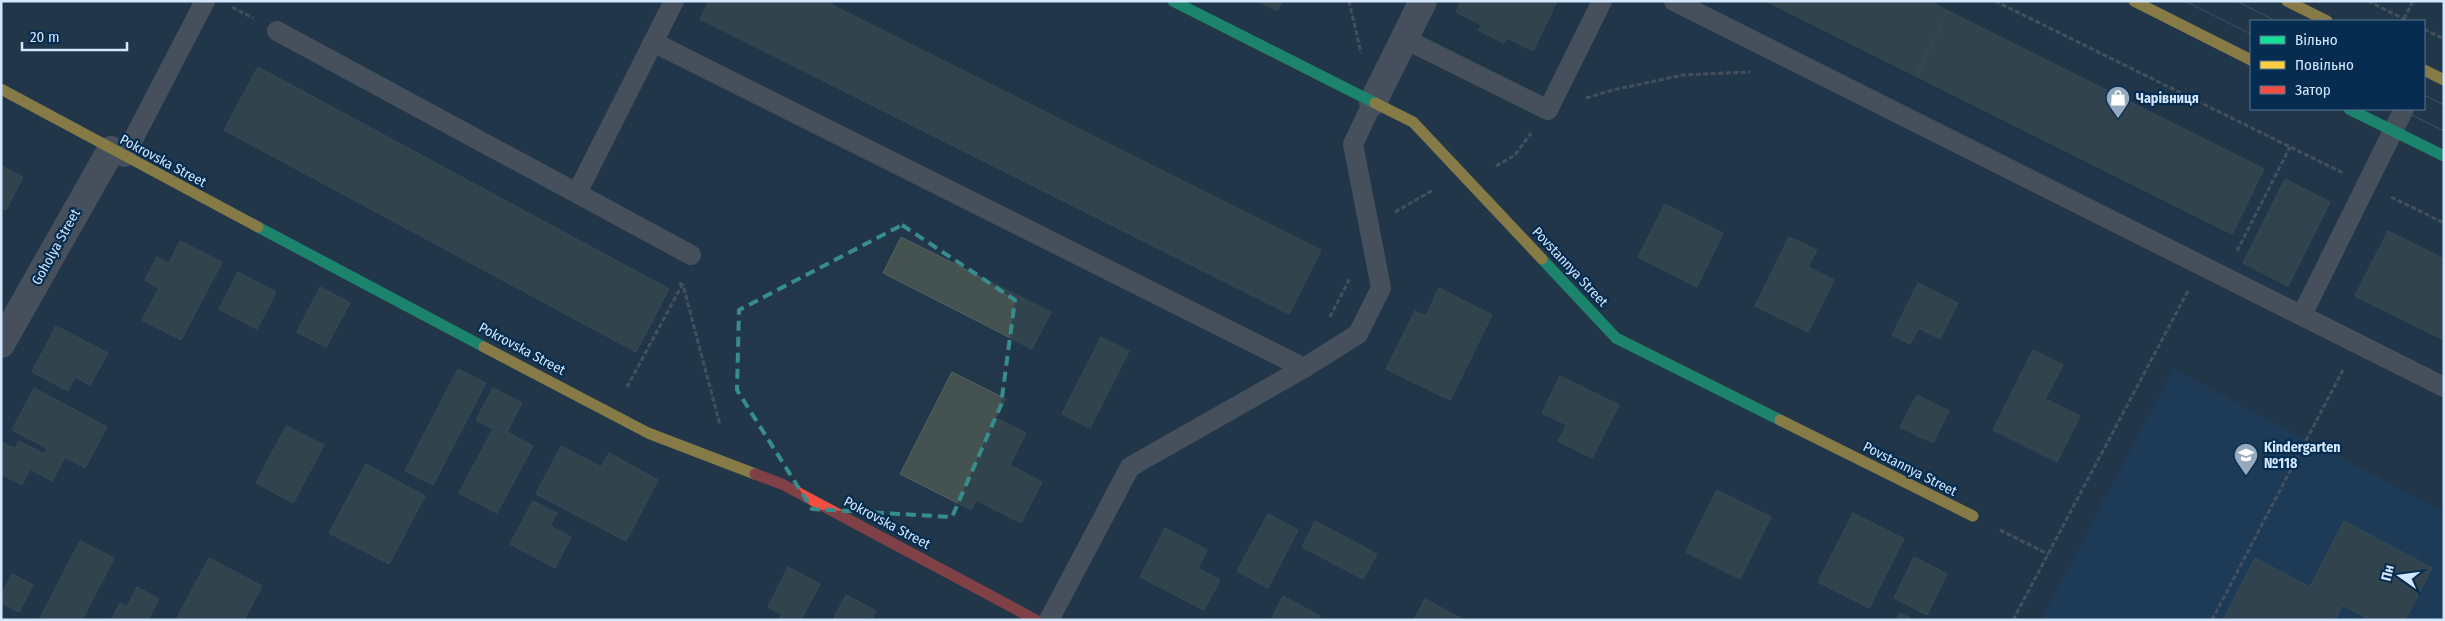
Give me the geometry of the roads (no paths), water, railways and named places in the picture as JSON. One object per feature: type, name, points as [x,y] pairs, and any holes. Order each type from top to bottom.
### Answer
[{"type":"street","name":"Povstannya Street","points":[[1173,1],[1413,122],[1471,181],[1616,338],[1973,516]]},
{"type":"street","points":[[1373,102],[1423,1]]},
{"type":"street","points":[[2134,1],[2250,59]]},
{"type":"street","points":[[2287,1],[2325,20]]},
{"type":"street","points":[[2425,70],[2444,80]]},
{"type":"street","name":"Pokrovska Street","points":[[1,89],[117,153],[648,433],[782,484],[1036,620]]},
{"type":"street","points":[[2351,110],[2444,156]]},
{"type":"street","name":"Goholya Street","points":[[1,344],[117,153]]},
{"type":"lane","points":[[117,153],[204,1]]},
{"type":"lane","points":[[577,193],[674,1]]},
{"type":"lane","points":[[1405,39],[1548,110],[1602,1]]},
{"type":"lane","points":[[1674,1],[2444,387]]},
{"type":"lane","points":[[277,31],[691,255]]},
{"type":"lane","points":[[653,42],[1304,368]]},
{"type":"lane","points":[[1049,620],[1130,467],[1304,368],[1358,334],[1381,288],[1353,144],[1373,102]]},
{"type":"lane","points":[[2302,315],[2404,110]]},
{"type":"tram line","points":[[2185,1],[2250,34]]},
{"type":"tram line","points":[[2236,1],[2274,20]]},
{"type":"tram line","points":[[2425,96],[2444,105]]},
{"type":"tram line","points":[[2402,110],[2444,131]]},
{"type":"place","name":"Чарівниця","points":[[2118,119]]},
{"type":"place","name":"Kindergarten №118","points":[[2246,476]]}]
